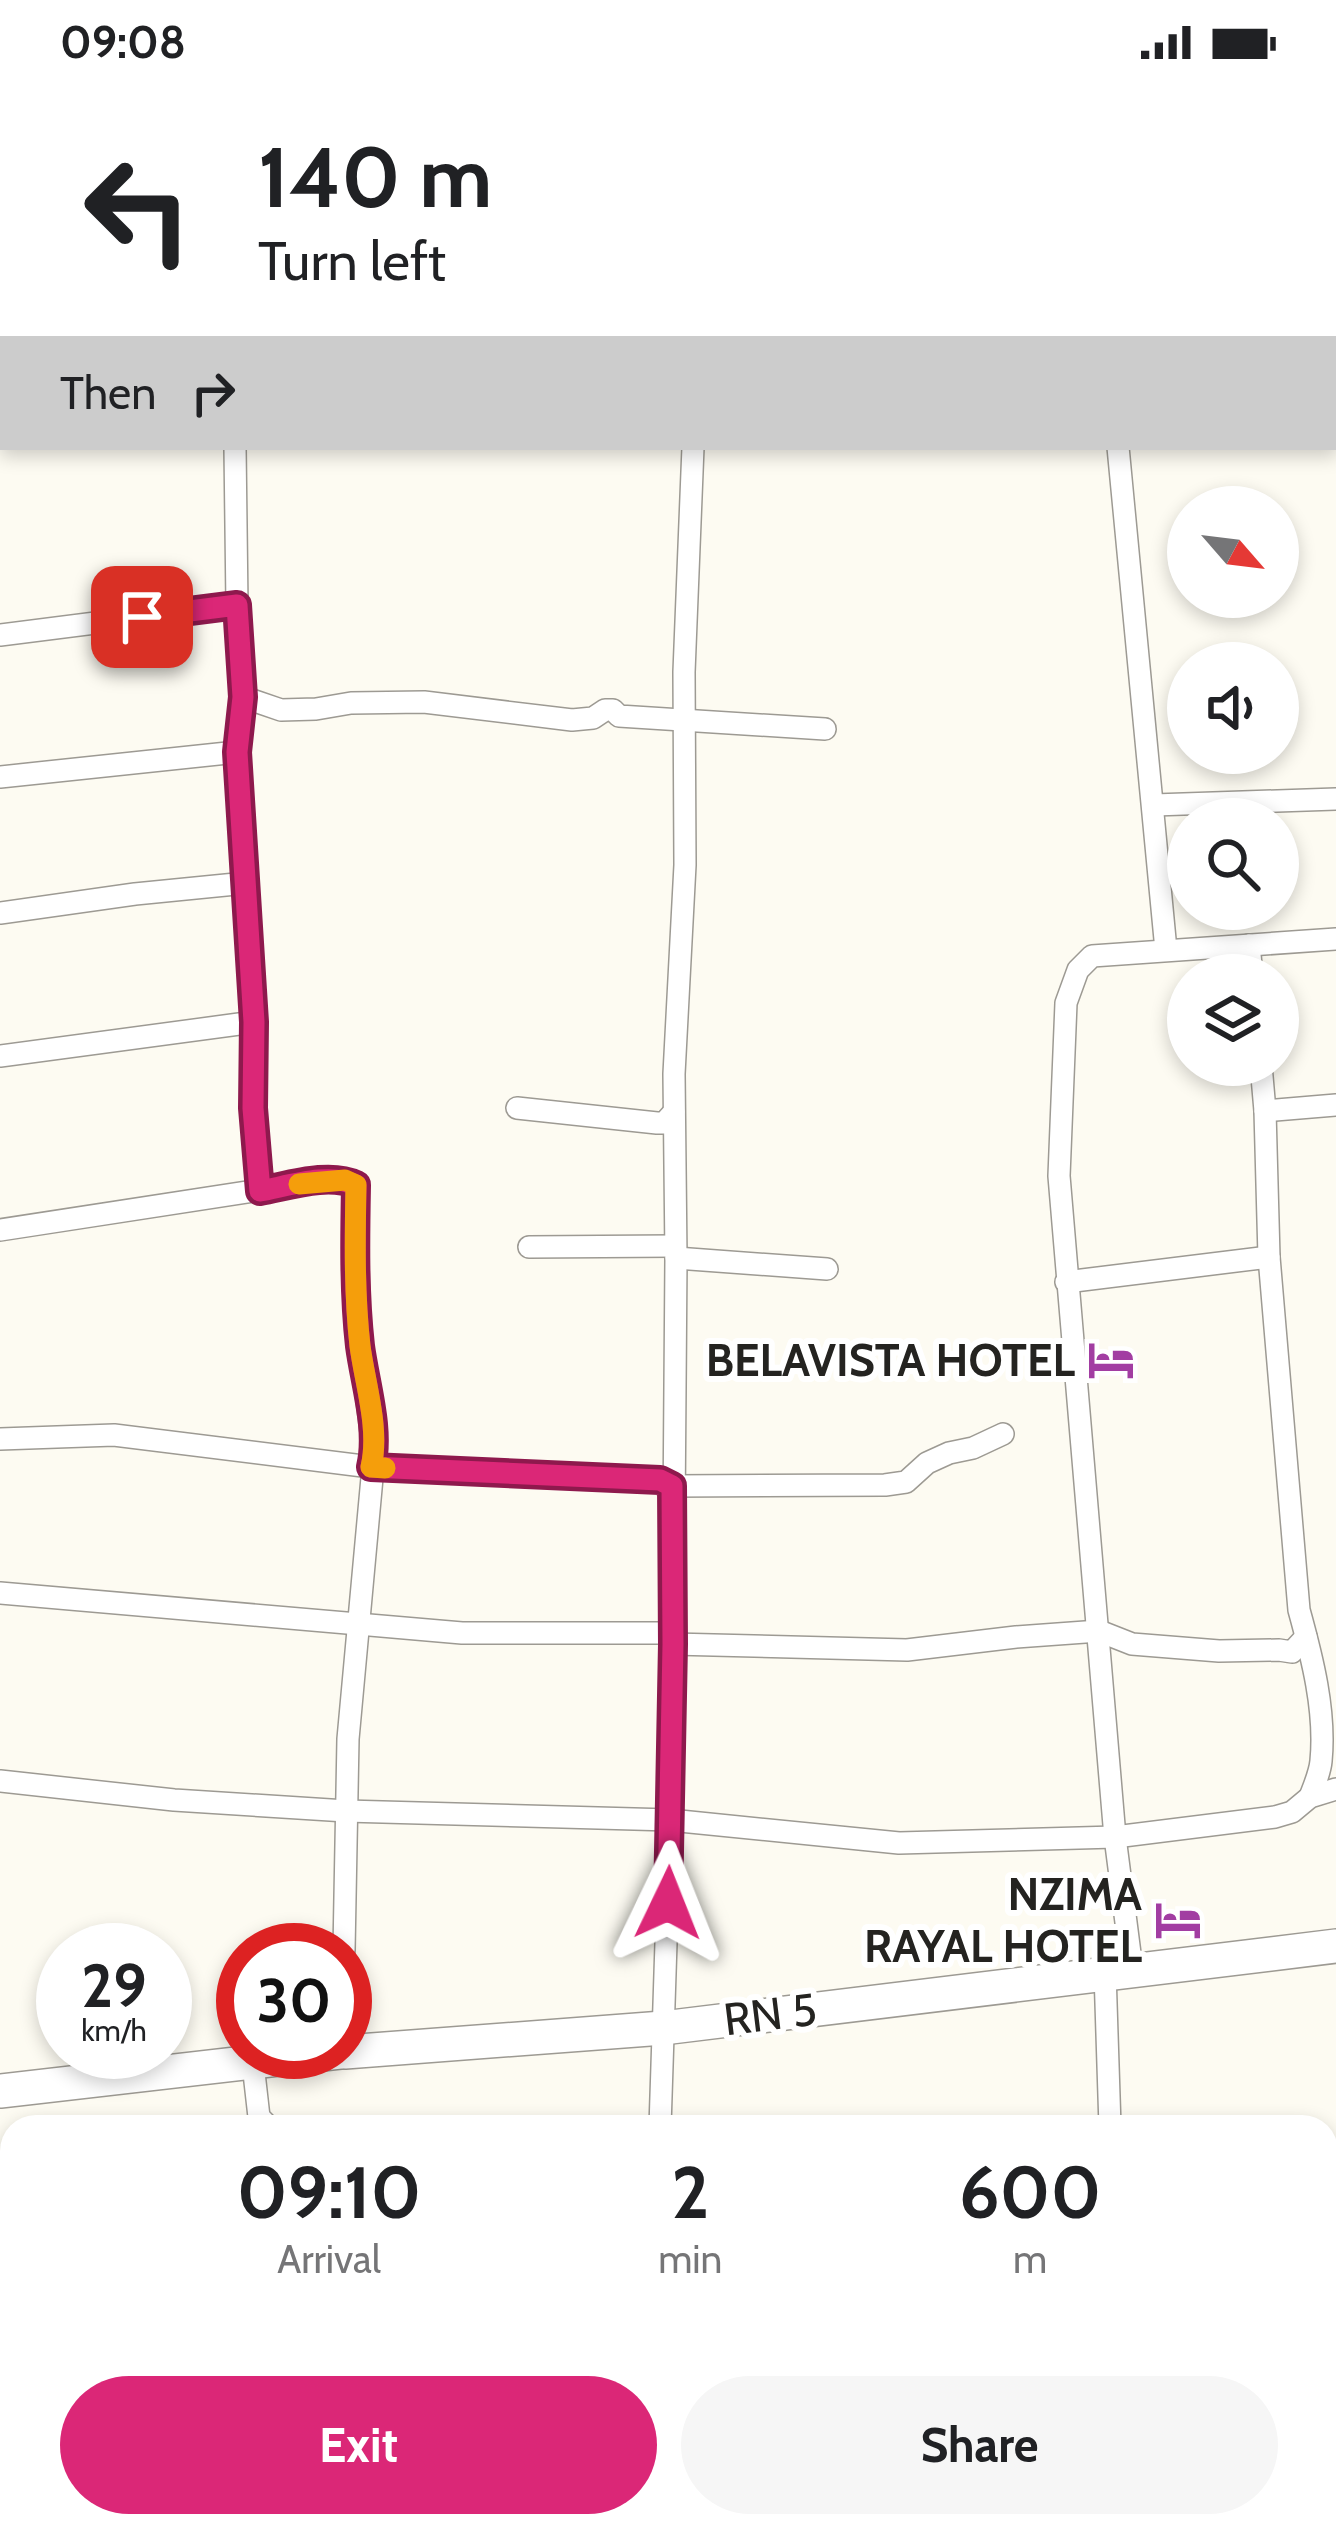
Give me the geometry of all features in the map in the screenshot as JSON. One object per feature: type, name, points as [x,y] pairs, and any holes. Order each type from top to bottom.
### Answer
[{"type":"main road","name":"RN 5","points":[[372,2050],[663,2028],[1336,1946]]},
{"type":"main road","name":"RN 5","points":[[0,2091],[216,2067]]},
{"type":"street","points":[[235,450],[243,697],[237,752],[260,1191]]},
{"type":"street","points":[[659,2115],[673,1638],[674,1112],[685,865],[684,672],[693,450]]},
{"type":"street","points":[[1118,450],[1166,950]]},
{"type":"street","points":[[0,635],[237,605]]},
{"type":"street","points":[[243,697],[280,710],[424,702],[572,720],[613,710],[619,716],[825,729]]},
{"type":"street","points":[[0,777],[237,752]]},
{"type":"street","points":[[1154,805],[1336,799]]},
{"type":"street","points":[[0,913],[246,883]]},
{"type":"street","points":[[1111,2115],[1119,1970],[1115,1837],[1059,1176],[1066,1003],[1078,970],[1092,956],[1336,939]]},
{"type":"street","points":[[1249,945],[1250,954]]},
{"type":"street","points":[[0,1056],[254,1022]]},
{"type":"street","points":[[1263,1086],[1269,1257],[1299,1645],[1313,1666],[1321,1730],[1321,1764],[1310,1797]]},
{"type":"street","points":[[1265,1112],[1336,1105]]},
{"type":"street","points":[[517,1108],[657,1123],[664,1123],[674,1112]]},
{"type":"street","points":[[0,1230],[318,1181],[345,1180],[356,1185],[357,1308],[373,1435],[348,1739],[344,1923]]},
{"type":"street","points":[[529,1247],[675,1252],[827,1269]]},
{"type":"street","points":[[1066,1282],[1269,1257]]},
{"type":"street","points":[[0,1439],[114,1435],[371,1467],[660,1480],[672,1486],[885,1485],[905,1482],[927,1463],[1003,1433]]},
{"type":"street","points":[[0,1593],[462,1633],[907,1650],[1099,1631],[1132,1644],[1219,1651],[1299,1645]]},
{"type":"street","points":[[1103,1682],[1132,1644]]},
{"type":"street","points":[[0,1781],[174,1800],[346,1811],[670,1820],[899,1843],[1115,1837],[1275,1817],[1292,1812],[1310,1797],[1336,1790]]},
{"type":"street","points":[[255,2079],[259,2115]]},
{"type":"slow traffic","points":[[299,1184],[345,1180],[356,1185],[356,1291],[373,1435],[371,1467],[385,1468]]},
{"type":"place","name":"BELAVISTA HOTEL","points":[[1111,1360]]},
{"type":"place","name":"NZIMA RAYAL HOTEL","points":[[1178,1920]]},
{"type":"route","points":[[142,617],[237,605],[243,697],[237,752],[260,1191],[318,1181],[345,1180],[356,1185],[356,1291],[373,1435],[371,1467],[660,1480],[672,1486],[668,1903]]}]
